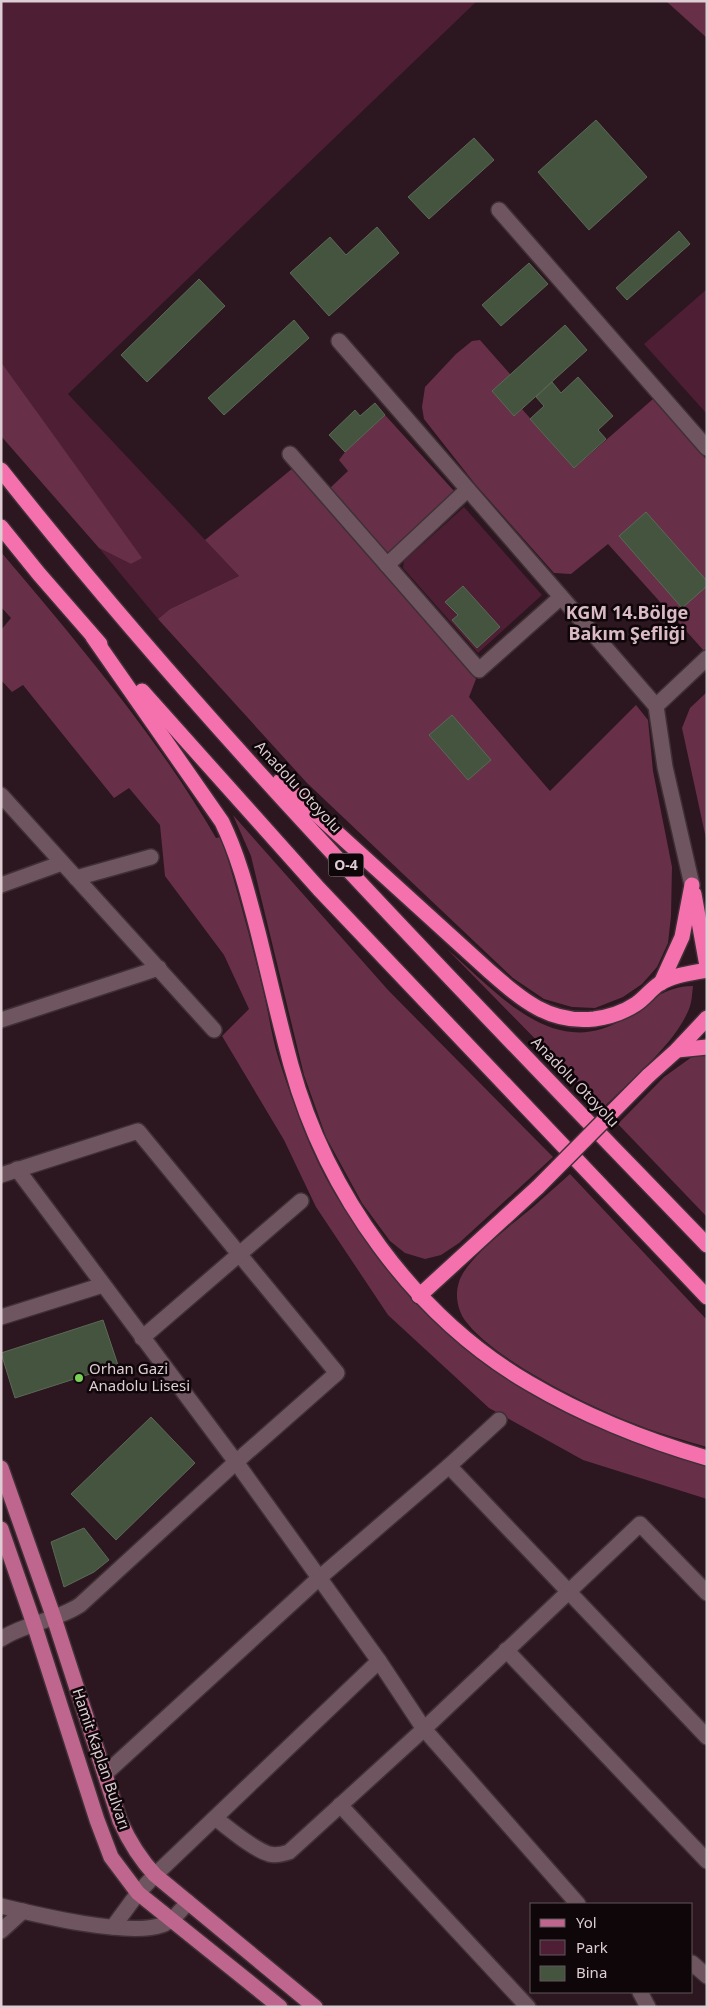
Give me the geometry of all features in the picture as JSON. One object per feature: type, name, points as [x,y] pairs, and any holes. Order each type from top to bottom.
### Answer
[{"type":"highway","name":"Anadolu Otoyolu","points":[[1,470],[63,548],[210,718],[387,911],[707,1245]]},
{"type":"highway","name":"O-4","points":[[1,527],[94,637],[319,890],[707,1297]]},
{"type":"highway","points":[[94,637],[222,822],[234,846],[244,877],[291,1065],[304,1109],[338,1181],[388,1258],[419,1296],[500,1364],[528,1383],[578,1410],[624,1431],[707,1458]]},
{"type":"highway","points":[[210,718],[488,970],[516,994],[540,1010],[566,1019],[579,1021],[617,1014],[637,1003],[660,983],[707,968],[692,885]]},
{"type":"highway","points":[[660,983],[682,937],[692,885]]},
{"type":"highway","points":[[419,1296],[538,1187],[707,1018]]},
{"type":"highway","points":[[677,1050],[707,1047]]},
{"type":"main road","name":"Hamit Kaplan Bulvarı","points":[[1,1468],[54,1618],[128,1839],[138,1855],[155,1875],[315,2007]]},
{"type":"main road","name":"Hamit Kaplan Bulvarı","points":[[1,1529],[111,1857],[138,1892],[280,2007]]},
{"type":"street","points":[[498,210],[707,448]]},
{"type":"street","points":[[339,341],[656,706],[665,767],[692,885]]},
{"type":"street","points":[[290,454],[478,670],[561,597]]},
{"type":"street","points":[[387,565],[467,490]]},
{"type":"street","points":[[656,706],[707,658]]},
{"type":"street","points":[[1,795],[214,1030]]},
{"type":"street","points":[[76,878],[152,858]]},
{"type":"street","points":[[1,885],[62,863]]},
{"type":"street","points":[[1,1020],[159,968]]},
{"type":"street","points":[[1,1175],[138,1131],[337,1373],[236,1462],[80,1605],[70,1612],[11,1632],[1,1639]]},
{"type":"street","points":[[17,1170],[236,1462],[318,1580],[379,1661],[424,1729],[577,1903]]},
{"type":"street","points":[[142,1338],[301,1201]]},
{"type":"street","points":[[1,1317],[103,1285]]},
{"type":"street","points":[[105,1774],[318,1580],[450,1466],[499,1420]]},
{"type":"street","points":[[450,1466],[707,1737]]},
{"type":"street","points":[[214,1818],[259,1849],[270,1854],[279,1855],[289,1852],[424,1729],[640,1524],[707,1593]]},
{"type":"street","points":[[506,1650],[707,1861]]},
{"type":"street","points":[[113,1927],[138,1892],[155,1875],[379,1661]]},
{"type":"street","points":[[340,1805],[528,2007]]},
{"type":"street","points":[[1,1906],[113,1927],[145,1928],[162,1925],[173,1920],[188,1902]]},
{"type":"street","points":[[1,1931],[23,1911]]},
{"type":"street","points":[[693,1964],[707,1976]]},
{"type":"street","points":[[641,1993],[648,2007]]},
{"type":"green space","points":[[1,1],[477,1],[68,394],[239,576],[170,609],[158,619],[99,548],[131,564],[141,558],[1,362]]},
{"type":"green space","points":[[707,289],[707,414],[644,344]]},
{"type":"green space","points":[[464,507],[542,595],[478,653],[403,568],[404,561]]},
{"type":"shaded area","points":[[666,1],[707,1],[707,38]]},
{"type":"shaded area","points":[[480,340],[510,374],[514,416],[522,409],[574,468],[653,399],[707,460],[707,649],[705,652],[608,544],[571,574],[554,573],[475,484],[424,419],[422,407],[425,387],[456,354],[472,341]]},
{"type":"shaded area","points":[[1,362],[142,558],[131,564],[99,548],[1,436]]},
{"type":"shaded area","points":[[385,415],[454,491],[388,554],[330,488],[348,471],[339,460],[345,452]]},
{"type":"shaded area","points":[[293,468],[476,679],[469,697],[550,791],[636,705],[648,720],[653,771],[672,867],[671,916],[668,943],[657,967],[642,984],[623,997],[595,1008],[572,1007],[544,999],[513,978],[307,783],[158,619],[170,609],[239,576],[205,540]]},
{"type":"shaded area","points":[[1,552],[115,690],[168,763],[216,838],[221,837],[254,954],[272,1035],[297,1111],[310,1145],[326,1178],[356,1226],[379,1258],[404,1288],[460,1343],[522,1389],[556,1408],[611,1433],[707,1466],[707,1499],[583,1460],[489,1408],[388,1315],[316,1207],[284,1140],[222,1036],[249,1009],[224,955],[165,876],[160,825],[129,788],[114,798],[23,685],[12,692],[1,680],[1,630],[11,618],[1,607]]},
{"type":"shaded area","points":[[707,692],[707,843],[682,728],[690,708]]},
{"type":"shaded area","points":[[233,815],[388,990],[553,1157],[459,1243],[441,1255],[425,1259],[405,1253],[390,1241],[362,1203],[326,1137],[304,1075],[251,856]]},
{"type":"shaded area","points":[[447,949],[507,1002],[528,1016],[551,1027],[574,1032],[599,1030],[625,1018],[665,992],[693,986],[691,1004],[673,1036],[662,1049],[603,1108]]},
{"type":"shaded area","points":[[696,1054],[707,1054],[707,1217],[618,1124],[664,1077]]},
{"type":"shaded area","points":[[570,1174],[707,1320],[707,1447],[618,1417],[544,1381],[497,1350],[478,1335],[464,1319],[457,1301],[457,1291],[463,1273],[471,1262]]},
{"type":"building","points":[[596,120],[647,177],[589,230],[538,172]]},
{"type":"building","points":[[474,138],[494,160],[429,219],[408,197]]},
{"type":"building","points":[[377,227],[399,253],[329,316],[290,273],[330,237],[346,255]]},
{"type":"building","points":[[679,231],[690,244],[627,300],[616,288]]},
{"type":"building","points":[[529,263],[548,284],[501,326],[482,305]]},
{"type":"building","points":[[199,279],[225,306],[147,382],[121,355]]},
{"type":"building","points":[[294,320],[309,338],[224,415],[208,398]]},
{"type":"building","points":[[565,325],[587,350],[514,416],[492,391]]},
{"type":"building","points":[[578,377],[613,416],[598,430],[606,439],[574,468],[530,419],[544,406],[536,397],[552,382],[561,393]]},
{"type":"building","points":[[375,403],[385,415],[345,452],[329,435],[355,410],[360,416]]},
{"type":"building","points":[[646,512],[707,581],[707,586],[682,608],[619,536]]},
{"type":"building","points":[[463,586],[500,627],[477,648],[452,620],[458,615],[445,602]]},
{"type":"building","points":[[452,715],[491,760],[468,780],[429,735]]},
{"type":"building","points":[[103,1320],[118,1365],[15,1398],[1,1353]]},
{"type":"building","points":[[151,1417],[195,1463],[116,1540],[71,1494]]},
{"type":"building","points":[[84,1528],[109,1560],[94,1572],[64,1587],[51,1542]]},
{"type":"place","name":"Orhan Gazi Anadolu Lisesi","points":[[79,1378]]},
{"type":"district","name":"KGM 14.Bölge Bakım Şefliği","points":[[627,623]]}]
